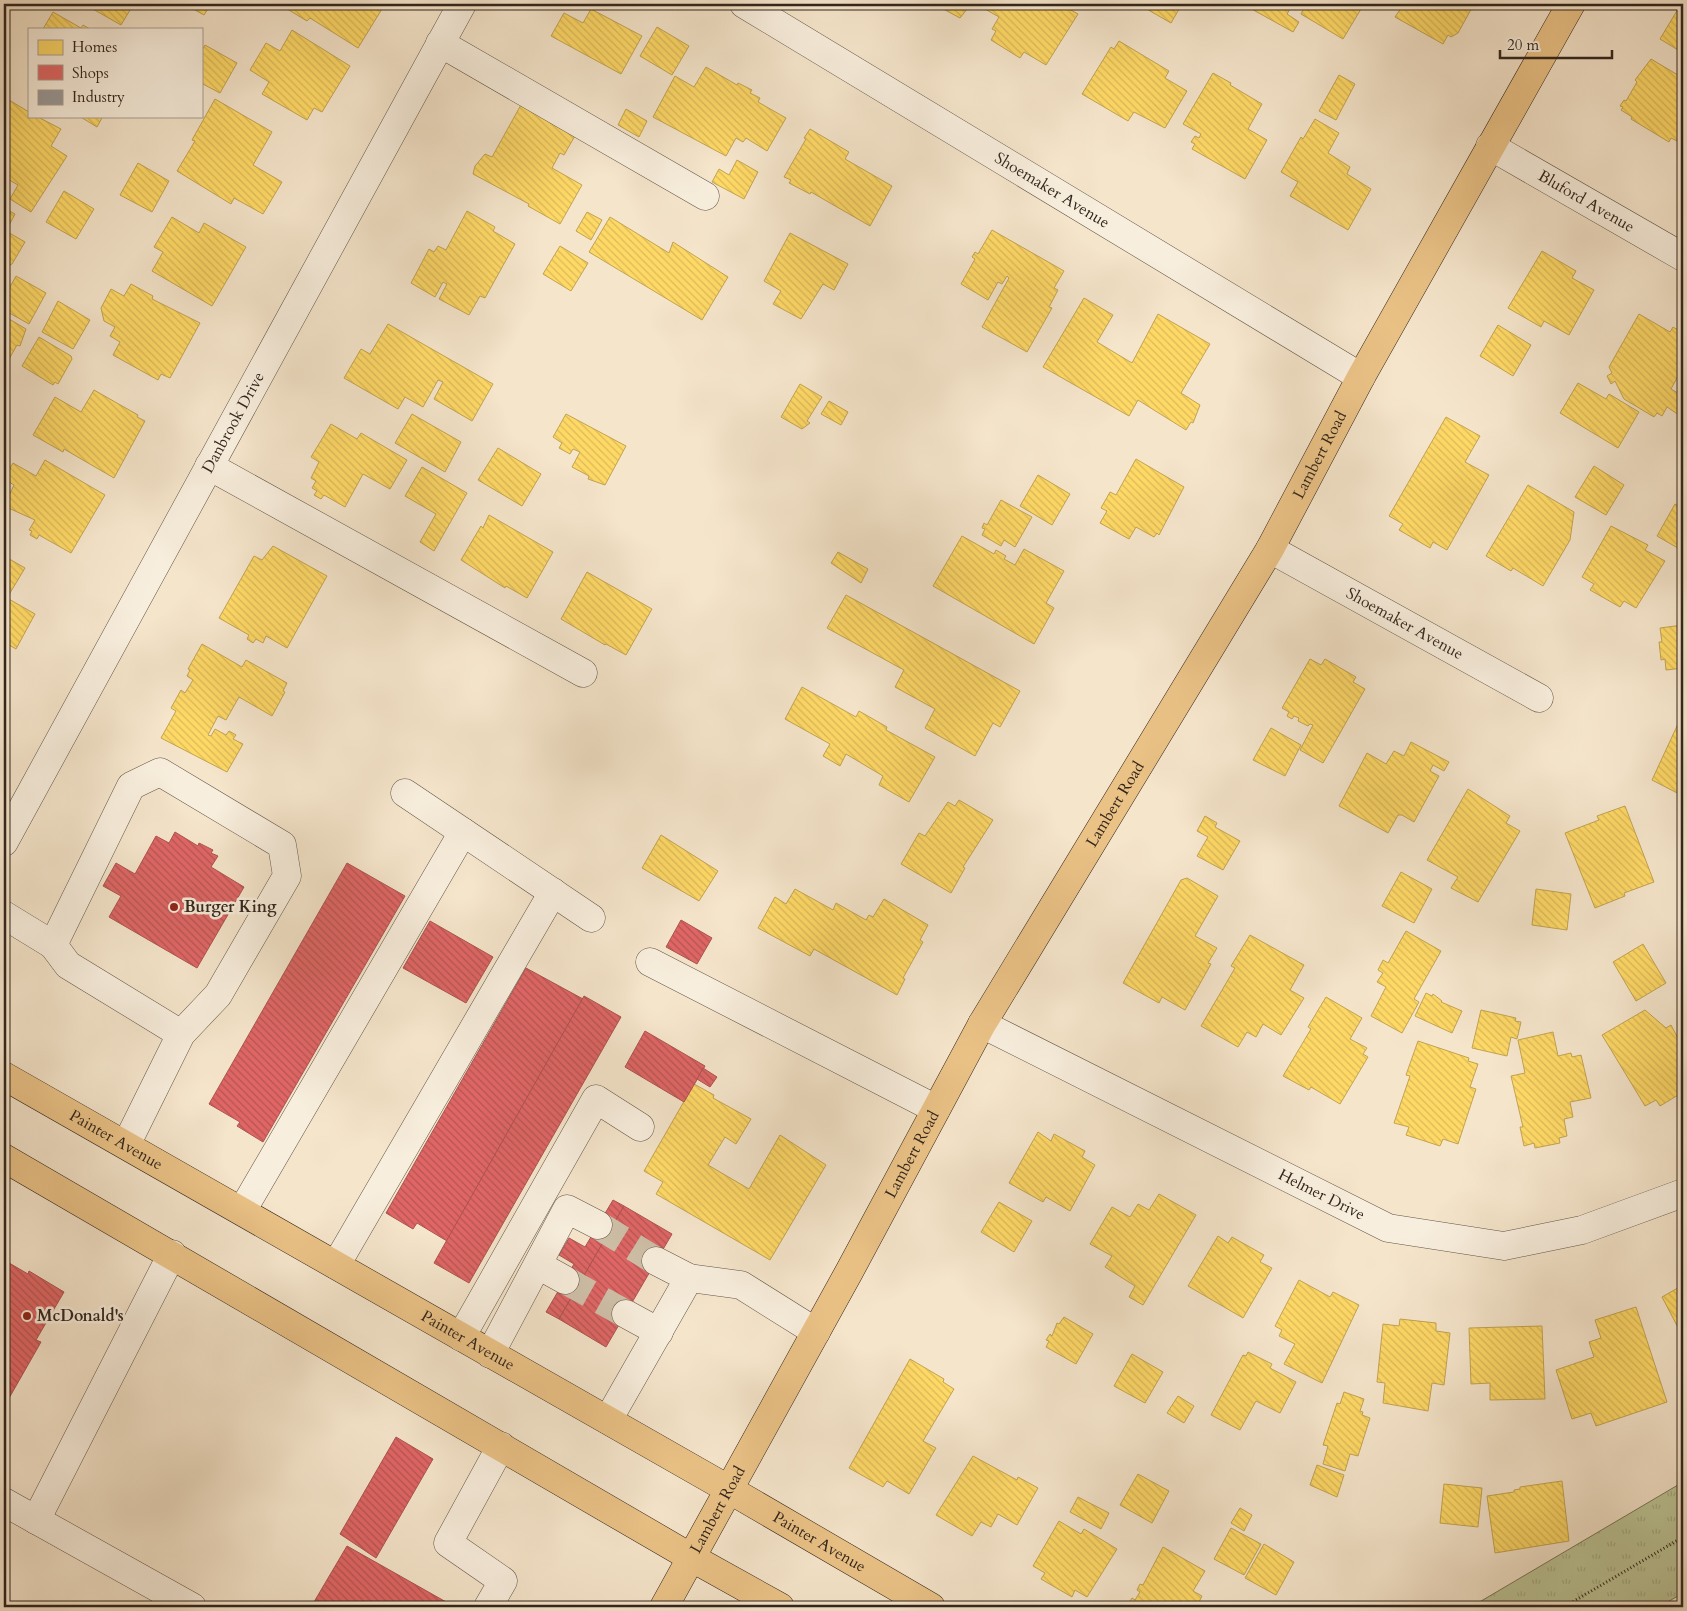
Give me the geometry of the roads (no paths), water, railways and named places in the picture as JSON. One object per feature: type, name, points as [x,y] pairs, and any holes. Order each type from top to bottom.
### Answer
[{"type":"main road","name":"Lambert Road","points":[[664,1607],[730,1490],[982,1024],[1270,549],[1361,377],[1571,4]]},
{"type":"main road","name":"Painter Avenue","points":[[4,1076],[608,1420],[931,1607]]},
{"type":"main road","points":[[4,1158],[692,1558],[780,1607]]},
{"type":"street","name":"Danbrook Drive","points":[[4,842],[462,4]]},
{"type":"street","name":"Shoemaker Avenue","points":[[744,4],[1361,377]]},
{"type":"street","points":[[440,43],[705,196]]},
{"type":"street","name":"Bluford Avenue","points":[[1490,146],[1683,257]]},
{"type":"street","points":[[209,466],[583,673]]},
{"type":"street","name":"Shoemaker Avenue","points":[[1270,549],[1539,698]]},
{"type":"street","points":[[53,945],[131,786],[160,772],[282,845],[287,876],[218,995],[181,1034],[126,1146]]},
{"type":"street","points":[[405,793],[591,918]]},
{"type":"street","points":[[242,1211],[463,832]]},
{"type":"street","points":[[336,1265],[553,892]]},
{"type":"street","points":[[4,915],[53,945],[68,965],[181,1034]]},
{"type":"street","points":[[650,962],[936,1109]]},
{"type":"street","name":"Helmer Drive","points":[[982,1024],[1388,1228],[1504,1246],[1582,1230],[1683,1193]]},
{"type":"street","points":[[461,1337],[596,1100],[640,1128]]},
{"type":"street","points":[[490,1354],[568,1208],[598,1225]]},
{"type":"street","points":[[36,1520],[172,1254]]},
{"type":"street","points":[[656,1261],[690,1278],[741,1285],[816,1332]]},
{"type":"street","points":[[538,1265],[565,1280]]},
{"type":"street","points":[[608,1420],[690,1278]]},
{"type":"street","points":[[626,1314],[659,1332]]},
{"type":"street","points":[[488,1607],[503,1581],[448,1543],[501,1446]]},
{"type":"street","points":[[4,1502],[192,1607]]},
{"type":"tunnel","points":[[598,1225],[656,1261]]},
{"type":"tunnel","points":[[565,1280],[626,1314]]},
{"type":"place","name":"Burger King","points":[[174,907]]},
{"type":"place","name":"McDonald's","points":[[27,1316]]}]
